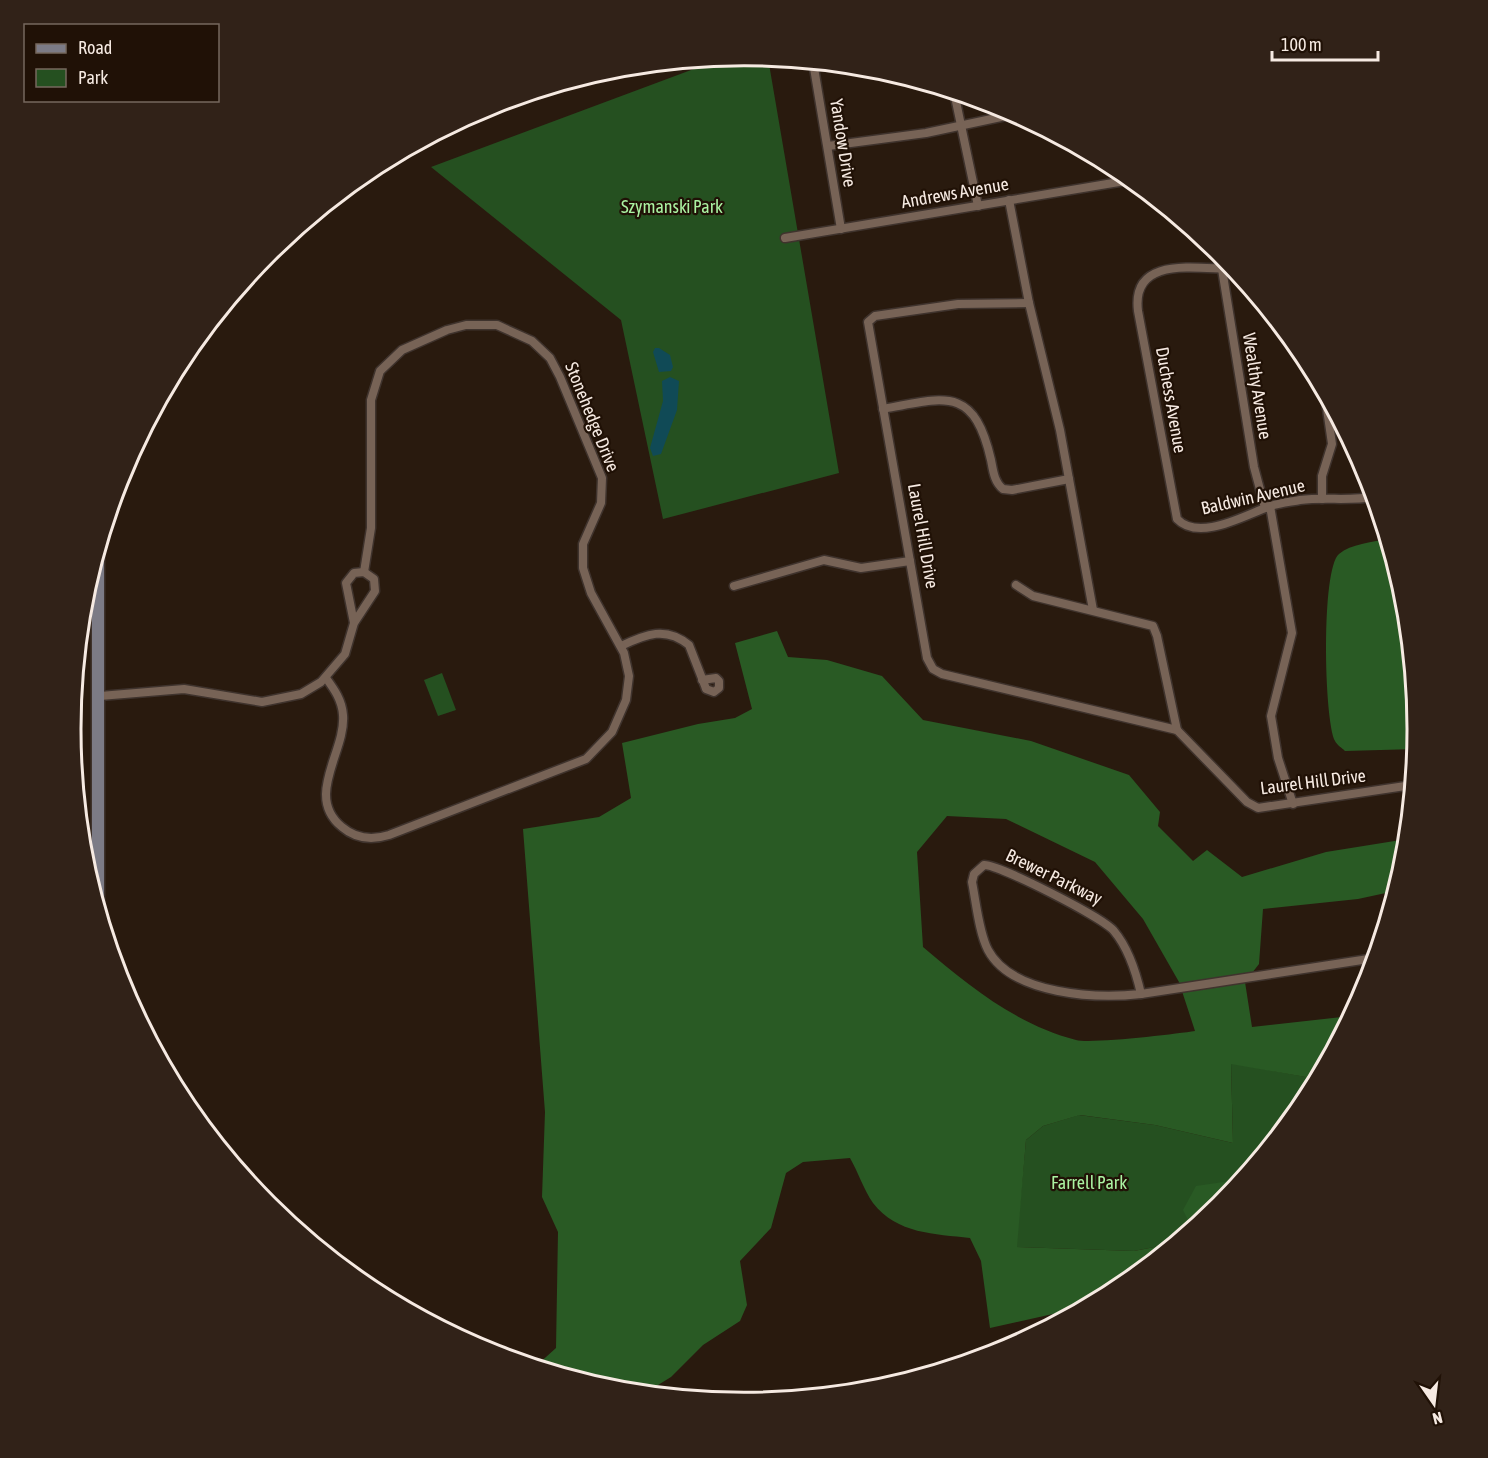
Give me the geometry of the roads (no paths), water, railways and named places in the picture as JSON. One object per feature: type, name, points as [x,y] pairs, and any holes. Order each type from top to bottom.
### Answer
[{"type":"main road","points":[[98,581],[98,876]]},
{"type":"street","name":"Yandow Drive","points":[[814,70],[841,229]]},
{"type":"street","points":[[956,101],[978,206]]},
{"type":"street","points":[[828,146],[961,126],[1001,117]]},
{"type":"street","name":"Andrews Avenue","points":[[785,238],[1118,182]]},
{"type":"street","points":[[1009,200],[1029,303],[1057,416],[1093,610]]},
{"type":"street","name":"Duchess Avenue","points":[[1177,519],[1138,311],[1139,287],[1142,281],[1154,273],[1194,267],[1221,269]]},
{"type":"street","name":"Wealthy Avenue","points":[[1222,270],[1254,467],[1268,507],[1292,633],[1271,716],[1278,758],[1293,804]]},
{"type":"street","name":"Laurel Hill Drive","points":[[1029,303],[958,304],[872,317],[868,326],[927,658],[936,671],[1177,730],[1254,807],[1293,804],[1404,786]]},
{"type":"street","name":"Stonehedge Drive","points":[[326,678],[337,695],[343,715],[326,785],[327,804],[333,818],[347,831],[361,837],[375,838],[389,835],[586,759],[598,749],[615,727],[626,700],[629,676],[621,646],[591,593],[583,568],[583,544],[601,503],[602,486],[599,470],[550,358],[532,341],[505,327],[477,324],[447,330],[402,350],[380,371],[371,400],[371,528],[364,572]]},
{"type":"street","points":[[883,409],[939,400],[954,402],[967,408],[981,424],[996,480],[1003,489],[1012,490],[1069,479]]},
{"type":"street","points":[[1322,499],[1322,476],[1332,444],[1333,425]]},
{"type":"street","name":"Baldwin Avenue","points":[[1177,519],[1191,527],[1219,525],[1248,517],[1268,507],[1322,499],[1343,501],[1365,498]]},
{"type":"street","points":[[734,586],[827,560],[861,568],[910,561]]},
{"type":"street","points":[[100,696],[184,689],[271,702],[301,694],[326,678],[345,654],[354,623],[376,588],[374,579],[364,572],[354,573],[346,583],[354,623]]},
{"type":"street","points":[[1016,585],[1033,596],[1153,626],[1177,730]]},
{"type":"street","points":[[621,646],[651,633],[670,634],[689,645],[702,680]]},
{"type":"street","name":"Brewer Parkway","points":[[1141,994],[1123,943],[1102,919],[1004,870],[991,865],[978,868],[972,882],[987,949],[997,963],[1009,972],[1047,988],[1091,996],[1141,994],[1366,959]]},
{"type":"water","points":[[655,348],[670,355],[673,367],[671,371],[659,372],[653,352]]},
{"type":"water","points":[[670,377],[679,381],[677,410],[661,454],[653,456],[650,448],[663,401],[662,381]]},
{"type":"park label","name":"Szymanski Park","points":[[672,207]]},
{"type":"park label","name":"Farrell Park","points":[[1089,1183]]}]
